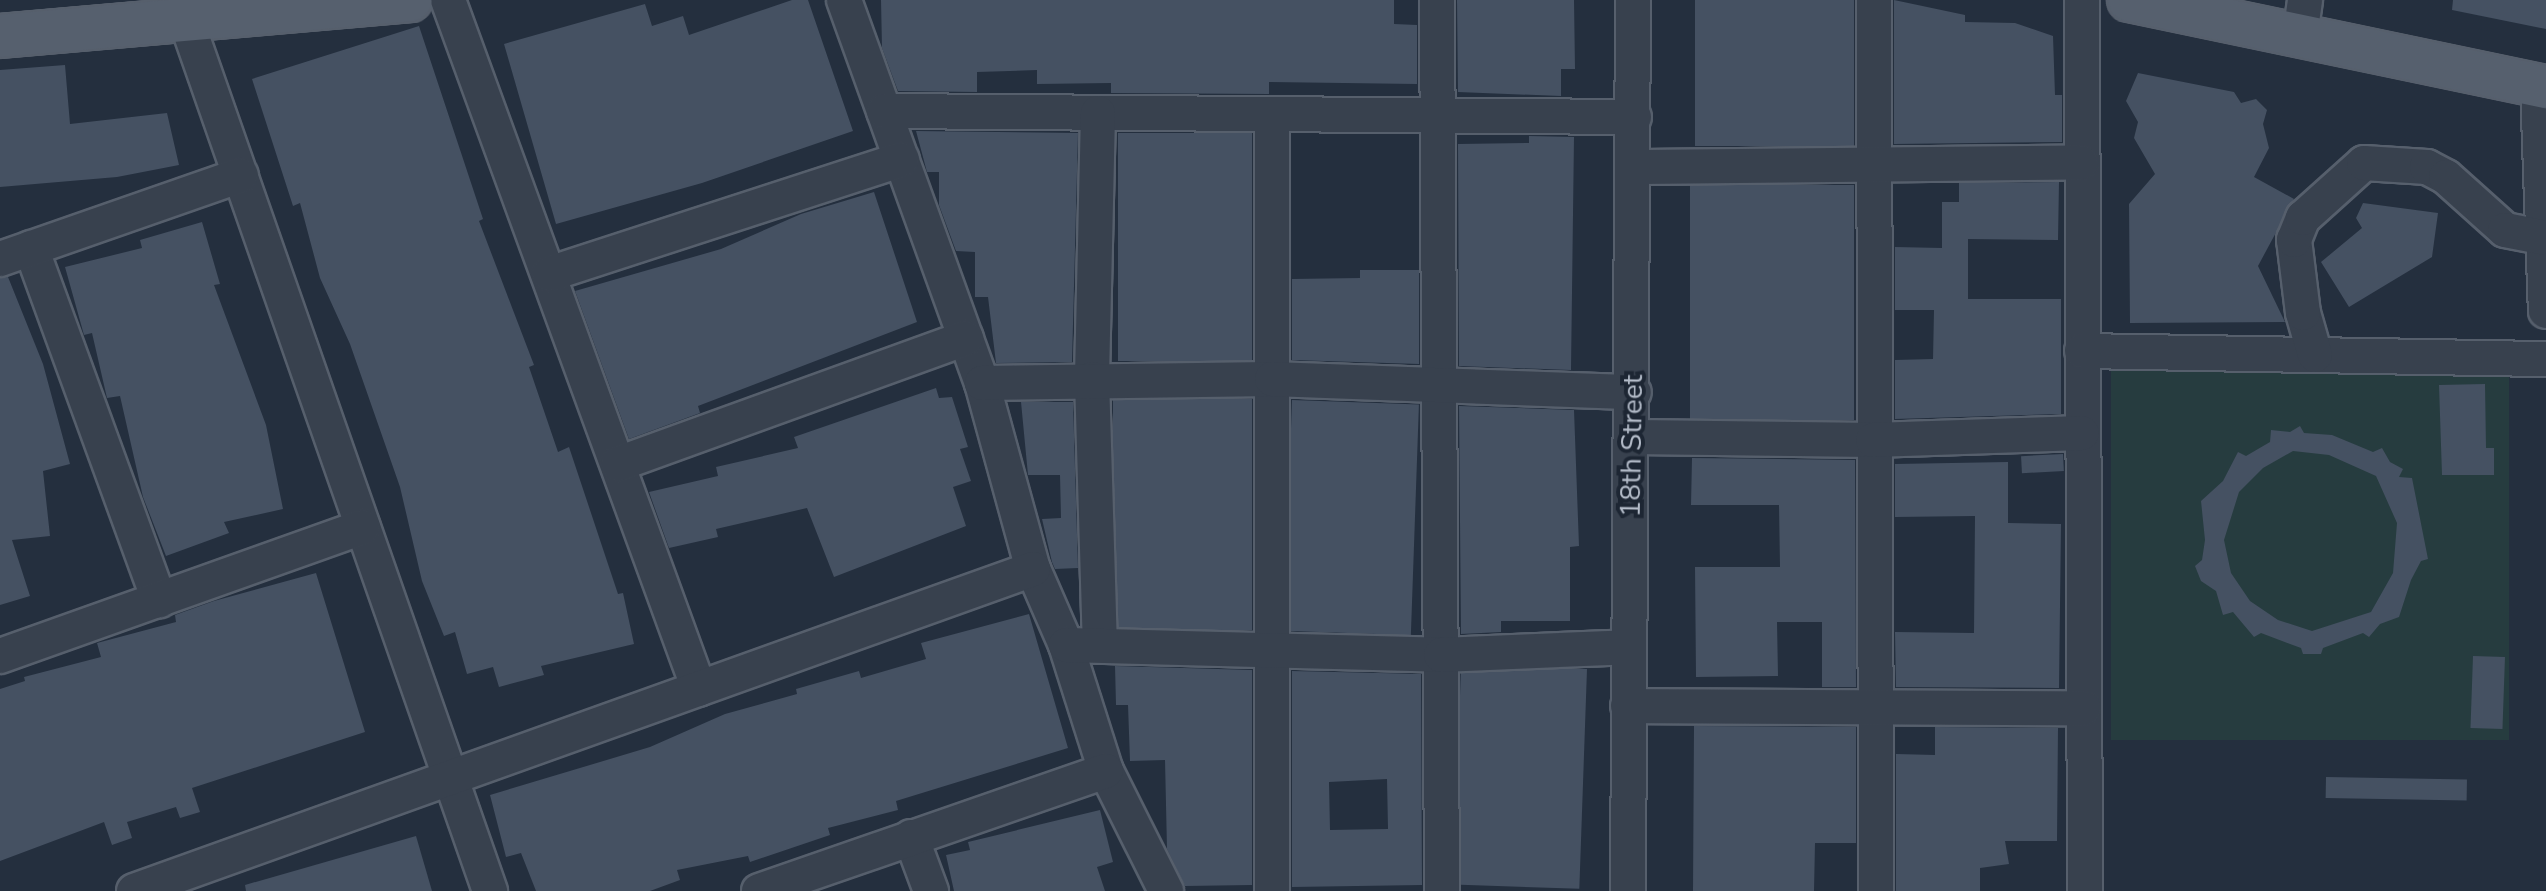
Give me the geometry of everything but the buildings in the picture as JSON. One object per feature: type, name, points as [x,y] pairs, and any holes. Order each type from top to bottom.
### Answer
[{"type":"main road","points":[[0,36],[410,0]]},
{"type":"main road","points":[[2129,0],[2302,18],[2542,86]]},
{"type":"street","points":[[448,0],[699,689]]},
{"type":"street","points":[[844,0],[982,383],[1033,569],[1083,645]]},
{"type":"street","points":[[1437,0],[1443,386],[1442,891]]},
{"type":"street","name":"18th Street","points":[[1628,891],[1628,647],[1634,437],[1633,0]]},
{"type":"street","points":[[1874,0],[1876,891]]},
{"type":"street","points":[[2082,0],[2085,891]]},
{"type":"street","points":[[186,20],[490,891]]},
{"type":"street","points":[[2542,86],[2542,237],[2546,311]]},
{"type":"street","points":[[884,111],[1634,117]]},
{"type":"street","points":[[1098,113],[1083,645],[1106,771],[1166,891]]},
{"type":"street","points":[[1272,115],[1272,891]]},
{"type":"street","points":[[549,274],[902,159]]},
{"type":"street","points":[[1635,167],[2081,162]]},
{"type":"street","points":[[2315,355],[2303,313],[2294,240],[2303,218],[2364,163],[2427,167],[2446,177],[2505,230],[2542,237]]},
{"type":"street","points":[[159,600],[16,254],[241,175]]},
{"type":"street","points":[[618,464],[966,338]]},
{"type":"street","points":[[2082,351],[2546,359]]},
{"type":"street","points":[[982,383],[1092,379],[1272,379],[1634,392]]},
{"type":"street","points":[[1634,437],[1873,440],[2082,433]]},
{"type":"street","points":[[0,656],[363,527]]},
{"type":"street","points":[[134,891],[211,878],[450,778],[1033,569]]},
{"type":"street","points":[[1083,645],[1273,653],[1441,655],[1628,647]]},
{"type":"street","points":[[1628,706],[2084,708]]},
{"type":"street","points":[[759,891],[1106,771]]},
{"type":"street","points":[[911,837],[931,891]]},
{"type":"green space","points":[[2111,370],[2509,370],[2509,740],[2111,740]]}]
